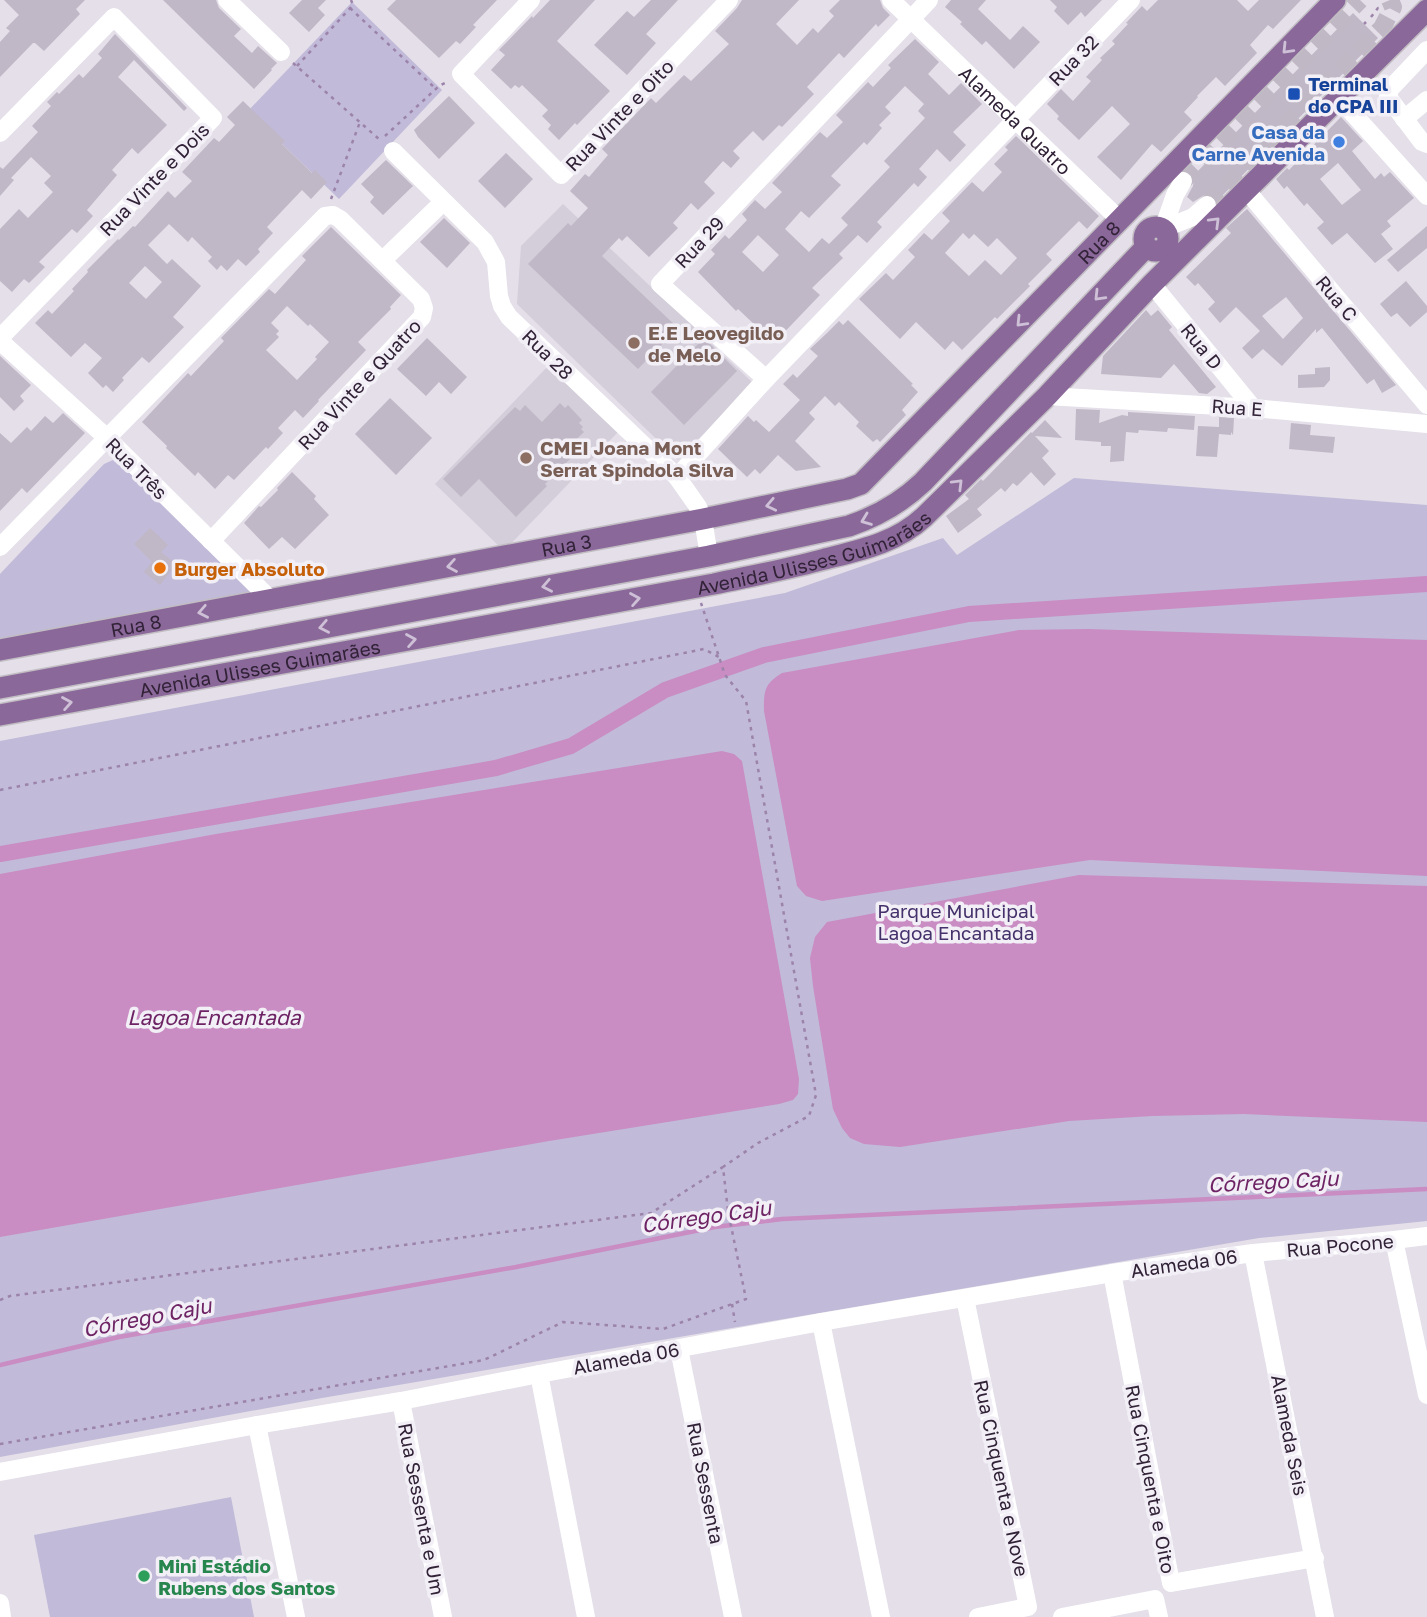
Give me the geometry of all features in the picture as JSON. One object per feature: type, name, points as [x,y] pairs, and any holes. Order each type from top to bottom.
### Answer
[{"type":"main road","name":"Rua 8","points":[[862,484],[1335,0]]},
{"type":"main road","name":"Avenida Ulisses Guimarães","points":[[0,688],[709,556],[849,526],[870,519],[909,495],[923,482],[1158,244],[1247,191],[1427,10]]},
{"type":"main road","name":"Alameda Quatro","points":[[1120,220],[1133,233],[1158,244]]},
{"type":"main road","name":"Avenida Ulisses Guimarães","points":[[0,715],[705,586],[867,549],[903,533],[924,517],[1047,396],[1152,284],[1158,244]]},
{"type":"main road","name":"Rua 3","points":[[270,599],[703,519],[862,484]]},
{"type":"main road","points":[[705,586],[709,556]]},
{"type":"main road","name":"Rua 8","points":[[0,650],[270,599]]},
{"type":"street","points":[[228,0],[281,52]]},
{"type":"street","points":[[461,74],[531,0]]},
{"type":"street","name":"Rua Vinte e Oito","points":[[461,74],[561,175],[729,0]]},
{"type":"street","name":"Alameda Quatro","points":[[891,0],[1120,220]]},
{"type":"street","points":[[911,19],[929,0]]},
{"type":"street","name":"Rua 32","points":[[1016,120],[1131,0]]},
{"type":"street","name":"Rua Vinte e Dois","points":[[0,133],[114,17],[214,118],[0,339]]},
{"type":"street","name":"Rua 29","points":[[766,379],[660,284],[911,19]]},
{"type":"street","points":[[1409,28],[1427,50],[1390,89],[1388,97],[1422,142],[1427,144]]},
{"type":"street","points":[[1339,98],[1427,196]]},
{"type":"street","points":[[1404,119],[1427,100]]},
{"type":"street","points":[[677,477],[766,379],[1016,120]]},
{"type":"street","name":"Rua 28","points":[[386,146],[485,242],[496,262],[499,296],[509,317],[677,477],[703,519],[709,556]]},
{"type":"street","points":[[1158,244],[1175,195],[1183,181]]},
{"type":"street","name":"Rua C","points":[[1247,191],[1427,405]]},
{"type":"street","points":[[383,260],[443,202]]},
{"type":"street","points":[[1158,244],[1207,205]]},
{"type":"street","points":[[0,547],[325,215]]},
{"type":"street","name":"Rua Vinte e Quatro","points":[[211,541],[422,317],[424,308],[421,299],[340,219],[325,215]]},
{"type":"street","name":"Rua D","points":[[1152,284],[1253,408]]},
{"type":"street","name":"Rua Três","points":[[0,339],[106,437],[270,599]]},
{"type":"street","name":"Rua E","points":[[1047,396],[1253,408],[1427,424]]},
{"type":"street","name":"Rua Pocone","points":[[1253,1253],[1427,1236]]},
{"type":"street","points":[[1394,1240],[1427,1395]]},
{"type":"street","name":"Alameda 06","points":[[0,1472],[401,1401],[821,1322],[1112,1273],[1253,1253]]},
{"type":"street","name":"Alameda Seis","points":[[1253,1253],[1325,1617]]},
{"type":"street","name":"Rua Cinquenta e Oito","points":[[1112,1273],[1171,1584],[1315,1558]]},
{"type":"street","name":"Rua Cinquenta e Nove","points":[[965,1298],[1028,1607],[978,1617]]},
{"type":"street","points":[[821,1322],[881,1617]]},
{"type":"street","name":"Rua Sessenta","points":[[679,1349],[733,1617]]},
{"type":"street","points":[[539,1374],[586,1617]]},
{"type":"street","name":"Rua Sessenta e Um","points":[[401,1401],[443,1617]]},
{"type":"street","points":[[257,1425],[296,1617]]},
{"type":"street","points":[[1062,1617],[1155,1599],[1159,1617]]},
{"type":"street","points":[[0,1604],[2,1617]]},
{"type":"path","points":[[297,66],[353,5],[351,0]]},
{"type":"path","points":[[350,8],[436,89]]},
{"type":"path","points":[[1371,17],[1378,8],[1382,8]]},
{"type":"path","points":[[281,52],[386,146],[436,89],[461,74]]},
{"type":"path","points":[[325,215],[360,122]]},
{"type":"path","points":[[0,1300],[10,1296],[651,1213],[758,1143],[809,1116],[816,1095],[747,701],[725,675],[705,586]]},
{"type":"path","points":[[0,790],[704,649],[719,657]]},
{"type":"path","points":[[0,1444],[484,1360],[563,1322],[663,1329],[746,1299],[728,1211],[723,1167]]},
{"type":"shaded area","name":"E.E Leovegildo de Melo","points":[[563,204],[753,383],[678,460],[517,304],[521,246]]},
{"type":"shaded area","name":"CMEI Joana Mont Serrat Spindola Silva","points":[[549,365],[618,432],[504,551],[435,484]]},
{"type":"green space","points":[[352,2],[442,90],[339,199],[248,111]]},
{"type":"green space","points":[[118,461],[255,593],[0,646],[0,574],[104,464]]},
{"type":"green space","name":"Parque Municipal Lagoa Encantada","points":[[1074,478],[1427,505],[1427,1221],[1259,1238],[322,1398],[0,1457],[0,741],[785,593],[943,538],[957,555]]},
{"type":"green space","name":"Mini Estádio Rubens dos Santos","points":[[231,1497],[254,1617],[50,1617],[34,1535]]},
{"type":"water","points":[[1088,629],[1427,640],[1427,876],[1090,860],[822,901],[806,896],[797,886],[764,711],[765,693],[772,681],[782,673],[1019,630]]},
{"type":"water","name":"Lagoa Encantada","points":[[722,751],[734,754],[742,761],[799,1079],[798,1094],[793,1100],[0,1237],[0,874],[216,834]]},
{"type":"water","points":[[1079,875],[1427,886],[1427,1122],[1244,1114],[1152,1116],[1069,1121],[900,1147],[864,1144],[850,1138],[833,1109],[810,958],[815,937],[827,922]]},
{"type":"building","points":[[4,0],[85,0],[76,9],[80,14],[44,51],[33,43],[0,77],[0,42],[10,31],[6,28],[19,15]]},
{"type":"building","points":[[163,0],[216,0],[219,8],[241,29],[234,36],[252,53],[258,46],[277,63],[254,89]]},
{"type":"building","points":[[302,0],[326,0],[318,8],[325,15],[309,32],[289,13]]},
{"type":"building","points":[[396,0],[497,0],[473,25],[476,27],[460,44],[456,41],[439,58],[387,9]]},
{"type":"building","points":[[550,0],[595,0],[557,41],[610,91],[559,140],[548,129],[551,125],[542,116],[548,110],[522,85],[519,88],[515,85],[511,89],[491,70],[505,55],[499,50]]},
{"type":"building","points":[[651,0],[678,0],[646,34],[656,43],[627,75],[594,45],[627,11],[634,17]]},
{"type":"building","points":[[742,0],[799,0],[776,24],[797,45],[813,28],[818,33],[834,16],[829,11],[840,0],[880,0],[890,15],[878,27],[876,24],[844,58],[839,53],[807,87],[814,94],[782,127],[779,125],[763,141],[753,131],[733,151],[740,158],[731,168],[723,161],[704,182],[715,193],[698,210],[691,203],[673,223],[678,228],[649,257],[627,236],[622,241],[619,238],[602,256],[678,328],[638,369],[528,264],[568,223],[571,226],[588,208],[570,191],[585,174],[589,177],[608,155],[602,149],[651,98],[656,103],[684,75],[691,81],[729,44],[715,31]]},
{"type":"building","points":[[951,0],[986,0],[978,9],[1010,40],[1023,26],[1040,42],[1014,69],[986,41],[982,45],[960,24],[962,22],[945,7]]},
{"type":"building","points":[[1050,0],[1102,0],[1085,17],[1081,12],[1068,25],[1054,11],[1057,7]]},
{"type":"building","points":[[1158,0],[1237,0],[1248,11],[1259,0],[1301,0],[1273,29],[1268,25],[1250,45],[1257,53],[1225,86],[1216,77],[1197,96],[1184,112],[1192,120],[1161,152],[1152,144],[1121,180],[1097,157],[1130,124],[1112,106],[1079,140],[1057,119],[1059,116],[1047,104],[1061,89],[1073,101],[1091,81],[1086,77],[1115,44],[1112,41],[1128,24],[1126,23],[1142,6],[1147,11]]},
{"type":"building","points":[[1353,13],[1378,38],[1217,201],[1206,194],[1193,202],[1187,197],[1193,186],[1193,176]]},
{"type":"building","points":[[115,34],[187,108],[184,111],[134,60],[118,77],[167,125],[138,154],[132,148],[112,170],[117,175],[87,210],[93,216],[77,233],[72,229],[39,262],[45,267],[29,283],[24,279],[12,292],[0,281],[0,229],[19,209],[28,218],[53,192],[44,183],[51,176],[31,157],[11,178],[14,180],[0,196],[0,167],[3,169],[38,132],[32,126],[51,106],[47,102],[79,74],[83,78],[102,58],[98,54]]},
{"type":"building","points":[[915,39],[939,62],[928,74],[949,95],[961,83],[982,104],[953,132],[966,145],[950,162],[937,149],[919,169],[927,177],[918,187],[914,183],[877,222],[882,227],[867,243],[858,235],[839,254],[843,258],[812,288],[820,295],[774,343],[738,309],[736,311],[698,272],[715,254],[711,250],[725,235],[729,239],[747,220],[742,214],[755,200],[765,209],[782,192],[772,183],[820,132],[827,138],[843,122],[836,115],[868,82],[873,87],[891,68],[888,65]],"holes":[[[905,86],[924,104],[918,111],[925,118],[884,161],[890,167],[841,218],[848,225],[829,244],[822,238],[809,252],[785,229],[801,211],[809,218],[841,185],[831,176],[864,142],[867,145],[882,128],[879,125],[891,113],[885,107]],[[758,235],[779,255],[763,272],[742,252]]]},
{"type":"building","points":[[449,96],[475,123],[439,159],[414,130]]},
{"type":"building","points":[[243,101],[285,141],[282,144],[312,173],[315,170],[327,182],[311,199],[302,190],[267,227],[273,233],[246,266],[238,259],[227,271],[221,265],[217,270],[208,261],[212,257],[192,237],[188,242],[169,224],[148,245],[167,264],[172,259],[201,286],[173,317],[184,327],[149,363],[142,357],[113,392],[106,385],[103,388],[88,373],[102,358],[85,343],[71,357],[35,323],[48,310],[52,314],[74,291],[72,289],[87,270],[118,239],[135,227],[168,191],[175,198],[192,181],[182,172],[214,138],[219,142],[235,125],[227,117]],"holes":[[[145,266],[162,282],[146,299],[129,283]]]},
{"type":"building","points":[[1341,117],[1363,141],[1352,151],[1375,179],[1381,173],[1384,177],[1390,172],[1414,198],[1387,221],[1391,226],[1381,234],[1393,249],[1375,263],[1347,233],[1332,245],[1317,228],[1324,222],[1307,203],[1304,206],[1287,186],[1284,189],[1276,179],[1287,168],[1289,170]],"holes":[[[1338,163],[1361,190],[1342,205],[1320,179]]]},
{"type":"building","points":[[1016,136],[1099,216],[1087,229],[1079,221],[1046,254],[1052,260],[1028,284],[1030,286],[962,350],[953,341],[945,350],[916,322],[900,339],[859,299],[886,273],[893,280],[915,257],[908,250],[924,233],[932,240],[950,221],[942,213],[972,182],[983,192],[1002,172],[994,164],[1008,150],[1005,147]],"holes":[[[963,233],[969,239],[974,234],[988,247],[997,238],[1017,258],[1001,275],[985,260],[969,276],[945,253]]]},
{"type":"building","points":[[506,153],[533,179],[505,208],[478,181]]},
{"type":"building","points":[[386,160],[413,186],[383,215],[370,202],[374,197],[361,184]]},
{"type":"building","points":[[1247,209],[1396,385],[1382,393],[1374,379],[1367,384],[1322,328],[1316,333],[1316,329],[1282,366],[1263,349],[1252,359],[1242,348],[1260,331],[1236,307],[1220,323],[1208,309],[1215,302],[1198,283],[1195,286],[1186,277],[1231,233],[1226,228]],"holes":[[[1286,297],[1303,318],[1283,339],[1262,316]]]},
{"type":"building","points":[[444,218],[470,243],[447,268],[420,242]]},
{"type":"building","points":[[1427,226],[1427,248],[1398,272],[1387,260]]},
{"type":"building","points":[[331,227],[401,295],[358,342],[366,350],[303,418],[295,410],[278,428],[283,433],[268,449],[266,447],[234,480],[228,475],[215,489],[198,472],[195,476],[142,422],[188,373],[191,376],[224,341],[221,338],[269,289],[275,294],[306,260],[302,256]],"holes":[[[287,306],[308,326],[310,324],[329,342],[297,380],[266,350],[279,337],[276,334],[279,331],[271,323]]]},
{"type":"building","points":[[1406,281],[1427,306],[1427,312],[1410,327],[1397,313],[1391,317],[1380,304]]},
{"type":"building","points":[[1146,310],[1151,316],[1158,310],[1172,327],[1169,330],[1216,387],[1207,394],[1199,393],[1174,364],[1161,378],[1101,374],[1103,356]]},
{"type":"building","points":[[848,320],[918,392],[902,410],[906,415],[880,442],[877,439],[873,442],[856,426],[859,422],[839,402],[835,406],[825,396],[809,413],[815,419],[795,441],[821,467],[796,471],[778,455],[760,474],[755,469],[747,477],[718,449],[748,416],[769,432],[800,400],[783,384],[793,374],[797,378],[818,356],[810,349],[839,321],[843,325]]},
{"type":"building","points":[[427,338],[467,377],[451,394],[439,382],[426,396],[397,369]]},
{"type":"building","points":[[704,338],[737,371],[684,425],[651,392]]},
{"type":"building","points":[[0,356],[31,385],[20,396],[24,401],[14,411],[0,397]]},
{"type":"building","points":[[1330,367],[1330,380],[1324,387],[1298,388],[1298,375],[1315,374],[1315,368]]},
{"type":"building","points":[[390,398],[432,438],[396,475],[355,434]]},
{"type":"building","points":[[560,403],[565,408],[568,405],[582,420],[579,423],[584,432],[564,451],[571,458],[516,517],[479,479],[461,497],[443,479],[515,407],[520,411],[525,405],[542,422]]},
{"type":"building","points":[[1076,409],[1100,410],[1099,423],[1122,415],[1128,416],[1128,412],[1195,416],[1194,430],[1168,428],[1167,432],[1126,432],[1124,461],[1110,462],[1111,446],[1101,446],[1101,442],[1075,440]]},
{"type":"building","points":[[63,413],[85,433],[27,493],[22,488],[0,511],[0,433],[11,443],[27,427],[31,431],[45,416],[53,423]]},
{"type":"building","points":[[1219,417],[1234,418],[1233,435],[1231,432],[1231,435],[1219,434],[1217,457],[1196,456],[1198,426],[1219,427]]},
{"type":"building","points":[[1045,420],[1062,438],[1035,436],[1049,451],[1042,458],[1056,474],[1044,486],[1031,472],[1017,486],[1013,483],[1005,492],[1001,488],[977,509],[982,515],[958,533],[946,516],[969,499],[965,495]]},
{"type":"building","points":[[1291,423],[1311,425],[1310,435],[1335,437],[1333,453],[1289,449]]},
{"type":"building","points":[[292,472],[316,496],[314,499],[329,515],[295,549],[282,537],[269,549],[244,523],[278,490]]},
{"type":"building","points":[[150,528],[168,545],[161,552],[176,564],[160,585],[144,572],[152,562],[134,544]]},
{"type":"waterway","points":[[0,854],[496,768],[571,746],[665,690],[764,655],[969,614],[1427,584]]},
{"type":"waterway","name":"Córrego Caju","points":[[0,1365],[119,1337],[516,1267],[715,1227],[782,1219],[1427,1189]]},
{"type":"tunnel","points":[[1183,181],[1360,0]]},
{"type":"tunnel","points":[[1207,205],[1382,28],[1393,7],[1390,0]]},
{"type":"place","name":"Terminal do CPA III","points":[[1294,94]]},
{"type":"place","name":"Casa da Carne Avenida","points":[[1339,142]]},
{"type":"place","name":"E.E Leovegildo de Melo","points":[[634,343]]},
{"type":"place","name":"CMEI Joana Mont Serrat Spindola Silva","points":[[526,458]]},
{"type":"place","name":"Burger Absoluto","points":[[160,568]]},
{"type":"place","name":"Mini Estádio Rubens dos Santos","points":[[144,1576]]}]
